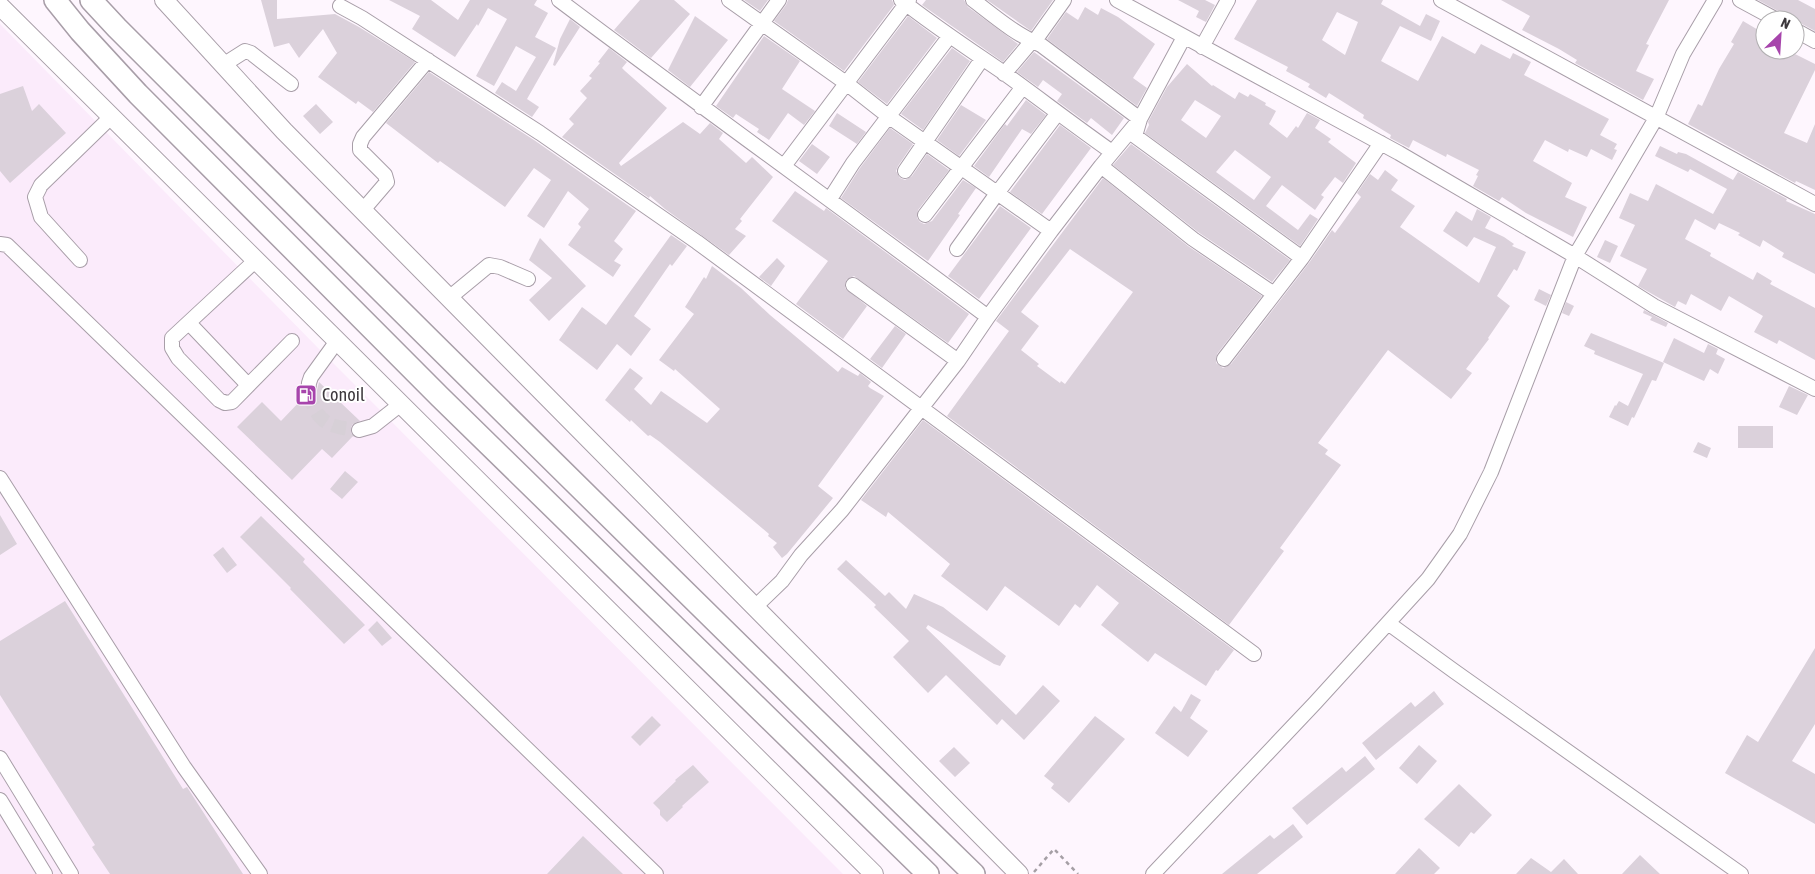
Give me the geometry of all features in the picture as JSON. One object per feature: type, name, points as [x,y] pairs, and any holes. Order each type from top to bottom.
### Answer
[{"type":"highway","points":[[55,0],[80,31],[138,94],[440,397],[928,874]]},
{"type":"highway","points":[[91,0],[376,287],[729,636],[974,874]]},
{"type":"main road","points":[[164,0],[284,131],[755,607],[1026,873]]},
{"type":"main road","points":[[0,6],[874,874]]},
{"type":"street","points":[[558,0],[988,317]]},
{"type":"street","points":[[729,0],[846,83],[924,142],[998,192],[1051,231]]},
{"type":"street","points":[[701,106],[778,0]]},
{"type":"street","points":[[973,0],[1033,42],[1041,45],[1140,119]]},
{"type":"street","points":[[1004,74],[1033,42],[1064,0]]},
{"type":"street","points":[[1117,0],[1381,143],[1575,256],[1654,306],[1815,389]]},
{"type":"street","points":[[1202,47],[1228,0]]},
{"type":"street","points":[[1441,0],[1815,204]]},
{"type":"street","points":[[1153,874],[1428,579],[1460,534],[1491,472],[1575,256],[1656,118],[1683,54],[1715,0]]},
{"type":"street","points":[[1740,0],[1758,10]]},
{"type":"street","points":[[784,166],[905,1],[949,36],[1112,152]]},
{"type":"street","points":[[340,6],[362,18],[540,133],[697,242],[1254,654]]},
{"type":"street","points":[[830,199],[853,163],[949,36]]},
{"type":"street","points":[[1184,37],[1140,119],[1135,136],[1302,258]]},
{"type":"street","points":[[223,65],[245,51],[251,53],[291,84]]},
{"type":"street","points":[[904,170],[982,59]]},
{"type":"street","points":[[363,210],[387,182],[385,176],[360,150],[363,137],[428,60]]},
{"type":"street","points":[[925,215],[1022,88]]},
{"type":"street","points":[[957,249],[1057,114]]},
{"type":"street","points":[[80,260],[41,217],[35,197],[41,185],[111,117]]},
{"type":"street","points":[[755,607],[782,581],[801,555],[842,510],[958,362],[988,317],[1051,231],[1140,119]]},
{"type":"street","points":[[1224,359],[1302,258],[1381,143]]},
{"type":"street","points":[[1101,166],[1192,239],[1274,294]]},
{"type":"street","points":[[0,244],[7,245],[656,874]]},
{"type":"street","points":[[256,260],[172,338],[172,348],[178,358],[219,400],[225,403],[232,402],[292,341]]},
{"type":"street","points":[[449,298],[489,265],[500,267],[528,279]]},
{"type":"street","points":[[854,286],[958,362]]},
{"type":"street","points":[[188,322],[248,386]]},
{"type":"street","points":[[308,393],[311,377],[337,341]]},
{"type":"street","points":[[359,430],[373,426],[401,404]]},
{"type":"street","points":[[0,478],[184,767],[260,874]]},
{"type":"street","points":[[1388,623],[1741,874]]},
{"type":"street","points":[[0,758],[71,874]]},
{"type":"street","points":[[0,800],[45,874]]},
{"type":"path","points":[[1026,873],[1054,849],[1078,874]]},
{"type":"shaded area","points":[[0,24],[323,353],[843,874],[0,874]]},
{"type":"building","points":[[261,0],[277,0],[277,19],[335,14],[415,62],[373,112],[358,101],[356,104],[318,77],[337,53],[323,29],[299,58],[289,43],[274,47]]},
{"type":"building","points":[[389,0],[431,0],[458,20],[470,0],[537,0],[534,5],[548,13],[535,37],[556,48],[527,99],[539,107],[532,117],[495,93],[502,82],[516,91],[536,57],[516,46],[494,86],[476,76],[507,19],[488,8],[478,26],[477,24],[455,57],[412,29],[420,16]]},
{"type":"building","points":[[640,0],[674,0],[690,14],[651,58],[614,30]]},
{"type":"building","points":[[744,0],[768,0],[760,11]]},
{"type":"building","points":[[788,0],[892,0],[894,5],[844,71],[774,21]]},
{"type":"building","points":[[926,0],[964,0],[968,7],[1018,44],[1003,62],[922,5]]},
{"type":"building","points":[[987,0],[1053,0],[1031,31]]},
{"type":"building","points":[[1178,0],[1205,0],[1215,5],[1206,22],[1196,17],[1199,11]]},
{"type":"building","points":[[1257,0],[1383,0],[1381,4],[1420,26],[1426,14],[1440,21],[1431,41],[1400,26],[1381,61],[1418,81],[1442,36],[1475,54],[1481,44],[1510,59],[1513,53],[1531,62],[1524,75],[1609,119],[1600,135],[1617,144],[1614,149],[1617,150],[1612,160],[1591,149],[1587,157],[1569,149],[1568,152],[1545,140],[1533,161],[1572,183],[1565,197],[1587,207],[1573,237],[1526,213],[1502,197],[1499,201],[1473,186],[1479,170],[1447,154],[1446,157],[1413,140],[1409,148],[1390,138],[1391,135],[1363,118],[1364,115],[1329,93],[1326,98],[1308,87],[1310,84],[1286,71],[1288,67],[1234,39]],"holes":[[[1337,12],[1358,22],[1345,55],[1322,40]]]},
{"type":"building","points":[[1501,0],[1669,0],[1646,44],[1649,45],[1636,71],[1654,79],[1643,100],[1575,63],[1577,60],[1559,49],[1522,30],[1530,16]]},
{"type":"building","points":[[1758,0],[1798,0],[1815,9],[1815,31],[1805,26],[1805,10],[1776,10]]},
{"type":"building","points":[[1085,7],[1098,15],[1101,8],[1118,17],[1155,44],[1133,78],[1147,88],[1137,106],[1047,39],[1066,12],[1078,20]]},
{"type":"building","points":[[695,16],[728,40],[690,87],[668,70]]},
{"type":"building","points":[[908,16],[937,38],[887,104],[858,82]]},
{"type":"building","points":[[570,19],[580,27],[555,66],[553,65],[560,39]]},
{"type":"building","points":[[1743,21],[1755,28],[1755,60],[1805,59],[1815,64],[1815,70],[1784,133],[1807,143],[1815,124],[1815,190],[1796,181],[1795,183],[1688,124],[1698,104],[1702,106],[1719,69],[1734,44],[1731,42]]},
{"type":"building","points":[[764,36],[800,61],[782,89],[815,111],[804,125],[788,113],[769,140],[757,132],[759,129],[736,114],[733,118],[716,106]]},
{"type":"building","points":[[609,48],[627,62],[622,68],[667,108],[619,163],[621,166],[683,122],[700,134],[710,123],[723,133],[719,139],[746,163],[752,157],[773,177],[740,219],[742,221],[735,229],[746,236],[729,255],[650,196],[649,198],[562,137],[574,124],[569,119],[587,98],[580,91],[592,78],[589,76]]},
{"type":"building","points":[[952,48],[970,61],[923,130],[901,114]]},
{"type":"building","points":[[1034,52],[1124,118],[1112,135],[1091,118],[1087,123],[1057,101],[1062,94],[1043,80],[1038,87],[1017,72]]},
{"type":"building","points":[[1187,64],[1212,86],[1235,99],[1239,92],[1248,97],[1250,94],[1266,103],[1265,105],[1276,111],[1269,124],[1287,138],[1296,126],[1298,128],[1307,113],[1320,120],[1315,128],[1331,139],[1328,142],[1356,163],[1343,183],[1335,177],[1321,195],[1324,197],[1315,210],[1282,185],[1266,206],[1298,230],[1310,214],[1318,219],[1300,246],[1145,133],[1149,125],[1148,122],[1167,87]],"holes":[[[1195,100],[1221,116],[1206,138],[1181,120]],[[1235,150],[1271,177],[1254,200],[1216,172]]]},
{"type":"building","points":[[429,72],[534,140],[636,211],[614,241],[623,249],[614,261],[621,265],[613,277],[568,245],[581,227],[578,224],[589,209],[568,191],[544,228],[527,216],[551,180],[534,168],[505,207],[440,161],[438,163],[386,123]]},
{"type":"building","points":[[23,86],[32,111],[39,104],[66,133],[10,183],[0,171],[0,94]]},
{"type":"building","points":[[1026,100],[1046,115],[1031,134],[1022,129],[989,177],[974,166],[1005,124],[1007,126]]},
{"type":"building","points":[[316,104],[333,122],[320,134],[303,116]]},
{"type":"building","points":[[961,105],[986,120],[959,156],[937,140]]},
{"type":"building","points":[[837,113],[866,132],[857,144],[829,126]]},
{"type":"building","points":[[1060,125],[1091,148],[1042,214],[1010,192]]},
{"type":"building","points":[[890,128],[913,144],[896,171],[900,178],[905,180],[912,176],[927,154],[949,170],[918,210],[917,218],[920,222],[924,224],[932,221],[963,180],[976,188],[928,261],[841,198],[860,168]]},
{"type":"building","points":[[812,144],[830,157],[817,174],[799,161]]},
{"type":"building","points":[[1131,144],[1290,260],[1272,282],[1198,232],[1113,165]]},
{"type":"building","points":[[1660,146],[1677,154],[1678,152],[1686,154],[1733,180],[1738,172],[1787,199],[1786,201],[1815,214],[1815,274],[1782,257],[1784,253],[1763,240],[1760,247],[1738,235],[1740,233],[1719,223],[1715,230],[1695,219],[1685,239],[1711,253],[1710,256],[1753,280],[1757,272],[1772,281],[1770,284],[1815,308],[1815,360],[1779,340],[1777,344],[1754,332],[1763,316],[1729,296],[1721,311],[1691,294],[1686,305],[1678,301],[1675,307],[1638,286],[1647,269],[1620,256],[1635,225],[1619,218],[1630,193],[1648,201],[1656,184],[1713,214],[1727,189],[1690,169],[1688,172],[1655,156]]},
{"type":"building","points":[[1385,170],[1398,180],[1391,190],[1415,206],[1400,227],[1479,283],[1496,247],[1474,237],[1467,247],[1443,231],[1456,211],[1472,221],[1477,209],[1491,217],[1485,228],[1504,237],[1514,244],[1512,246],[1526,252],[1517,271],[1514,269],[1497,296],[1510,306],[1489,339],[1466,369],[1472,373],[1451,399],[1388,350],[1318,443],[1328,450],[1325,454],[1341,465],[1280,548],[1284,551],[1229,625],[947,416],[1009,331],[996,321],[1103,178],[1188,246],[1262,296],[1217,354],[1216,363],[1223,368],[1231,364],[1332,230],[1335,233],[1361,197],[1357,193],[1370,174],[1378,180]],"holes":[[[1070,249],[1133,292],[1065,384],[1061,381],[1060,383],[1037,366],[1039,364],[1021,350],[1039,326],[1021,312]]]},
{"type":"building","points":[[795,191],[824,211],[826,208],[969,314],[948,343],[854,276],[846,280],[845,288],[867,306],[843,339],[796,304],[828,261],[772,221]]},
{"type":"building","points":[[1000,206],[1031,228],[979,299],[948,276]]},
{"type":"building","points":[[671,235],[687,246],[672,266],[670,264],[634,316],[651,329],[631,356],[617,344],[597,370],[559,340],[582,307],[606,325]]},
{"type":"building","points":[[540,238],[586,286],[549,321],[529,300],[552,278],[529,260]]},
{"type":"building","points":[[1605,240],[1618,246],[1610,263],[1597,257]]},
{"type":"building","points":[[777,258],[785,266],[771,286],[759,277]]},
{"type":"building","points":[[712,266],[741,288],[838,372],[842,367],[858,376],[860,373],[871,382],[868,386],[870,388],[884,396],[818,486],[833,498],[782,558],[773,547],[777,543],[768,536],[769,534],[660,442],[650,435],[648,436],[605,400],[630,368],[643,378],[634,389],[651,405],[661,391],[707,423],[720,409],[675,369],[674,371],[659,360],[694,314],[685,307],[704,277],[706,279]]},
{"type":"building","points":[[1539,289],[1551,295],[1546,306],[1534,300]]},
{"type":"building","points":[[1566,302],[1574,306],[1569,316],[1562,313]]},
{"type":"building","points":[[1644,310],[1668,323],[1666,327],[1650,320],[1652,317],[1643,313]]},
{"type":"building","points":[[895,326],[906,334],[882,368],[870,359]]},
{"type":"building","points":[[1591,333],[1664,363],[1656,381],[1652,380],[1634,418],[1632,417],[1628,426],[1609,417],[1619,401],[1628,406],[1643,374],[1594,354],[1595,351],[1584,346]]},
{"type":"building","points":[[1674,338],[1704,353],[1708,344],[1718,349],[1716,354],[1725,359],[1718,374],[1710,369],[1704,381],[1663,362]]},
{"type":"building","points":[[319,382],[360,421],[353,424],[351,432],[353,436],[332,458],[322,449],[292,480],[237,427],[262,402],[281,421],[302,399],[308,402],[315,398]]},
{"type":"building","points":[[1789,386],[1808,395],[1797,415],[1779,407]]},
{"type":"building","points":[[923,420],[1234,650],[1218,671],[1216,670],[1206,686],[1155,653],[1148,662],[1101,625],[1119,603],[1097,585],[1080,608],[1075,604],[1059,626],[1005,586],[987,611],[941,576],[950,564],[888,512],[886,517],[861,500]]},
{"type":"building","points":[[1738,426],[1773,426],[1773,448],[1738,448]]},
{"type":"building","points":[[1698,442],[1711,448],[1707,458],[1693,452]]},
{"type":"building","points":[[345,471],[358,482],[342,499],[330,489]]},
{"type":"building","points":[[0,515],[17,544],[0,555]]},
{"type":"building","points":[[261,516],[305,559],[303,562],[365,625],[344,644],[240,537]]},
{"type":"building","points":[[223,547],[237,565],[227,573],[213,555]]},
{"type":"building","points":[[846,560],[885,596],[889,592],[906,609],[914,594],[943,607],[1006,656],[1000,666],[994,664],[928,625],[926,628],[1016,715],[1043,685],[1060,701],[1024,740],[1002,719],[997,725],[946,675],[928,693],[893,657],[909,641],[874,607],[876,605],[837,569]]},
{"type":"building","points":[[65,601],[183,789],[187,787],[243,874],[110,874],[92,847],[95,845],[0,695],[0,641]]},
{"type":"building","points":[[377,621],[392,638],[382,646],[368,630]]},
{"type":"building","points":[[1815,648],[1815,724],[1792,761],[1815,774],[1815,824],[1725,773],[1747,735],[1758,742]]},
{"type":"building","points":[[1434,691],[1444,704],[1376,760],[1362,743],[1411,702],[1415,707]]},
{"type":"building","points":[[1191,694],[1201,700],[1190,718],[1208,731],[1188,757],[1155,733],[1174,706],[1181,712]]},
{"type":"building","points":[[652,716],[661,725],[640,746],[631,737]]},
{"type":"building","points":[[1095,716],[1125,739],[1069,803],[1051,788],[1054,784],[1044,776]]},
{"type":"building","points":[[1419,745],[1437,761],[1417,784],[1399,768]]},
{"type":"building","points":[[954,747],[970,763],[955,777],[939,761]]},
{"type":"building","points":[[1365,756],[1375,769],[1307,825],[1292,808],[1342,767],[1346,772]]},
{"type":"building","points":[[693,765],[709,782],[667,822],[653,803],[675,780]]},
{"type":"building","points":[[1459,784],[1492,815],[1474,834],[1471,832],[1459,847],[1424,819]]},
{"type":"building","points":[[1293,824],[1303,837],[1257,874],[1222,874],[1270,835],[1274,839]]},
{"type":"building","points":[[583,836],[623,874],[547,874]]},
{"type":"building","points":[[1419,848],[1440,868],[1434,874],[1395,874]]},
{"type":"building","points":[[1640,855],[1660,874],[1622,874]]},
{"type":"building","points":[[1531,858],[1551,872],[1564,859],[1578,874],[1516,874]]},
{"type":"tunnel","points":[[308,393],[316,411],[326,422],[340,427],[359,430]]},
{"type":"place","name":"Conoil","points":[[306,395]]}]
